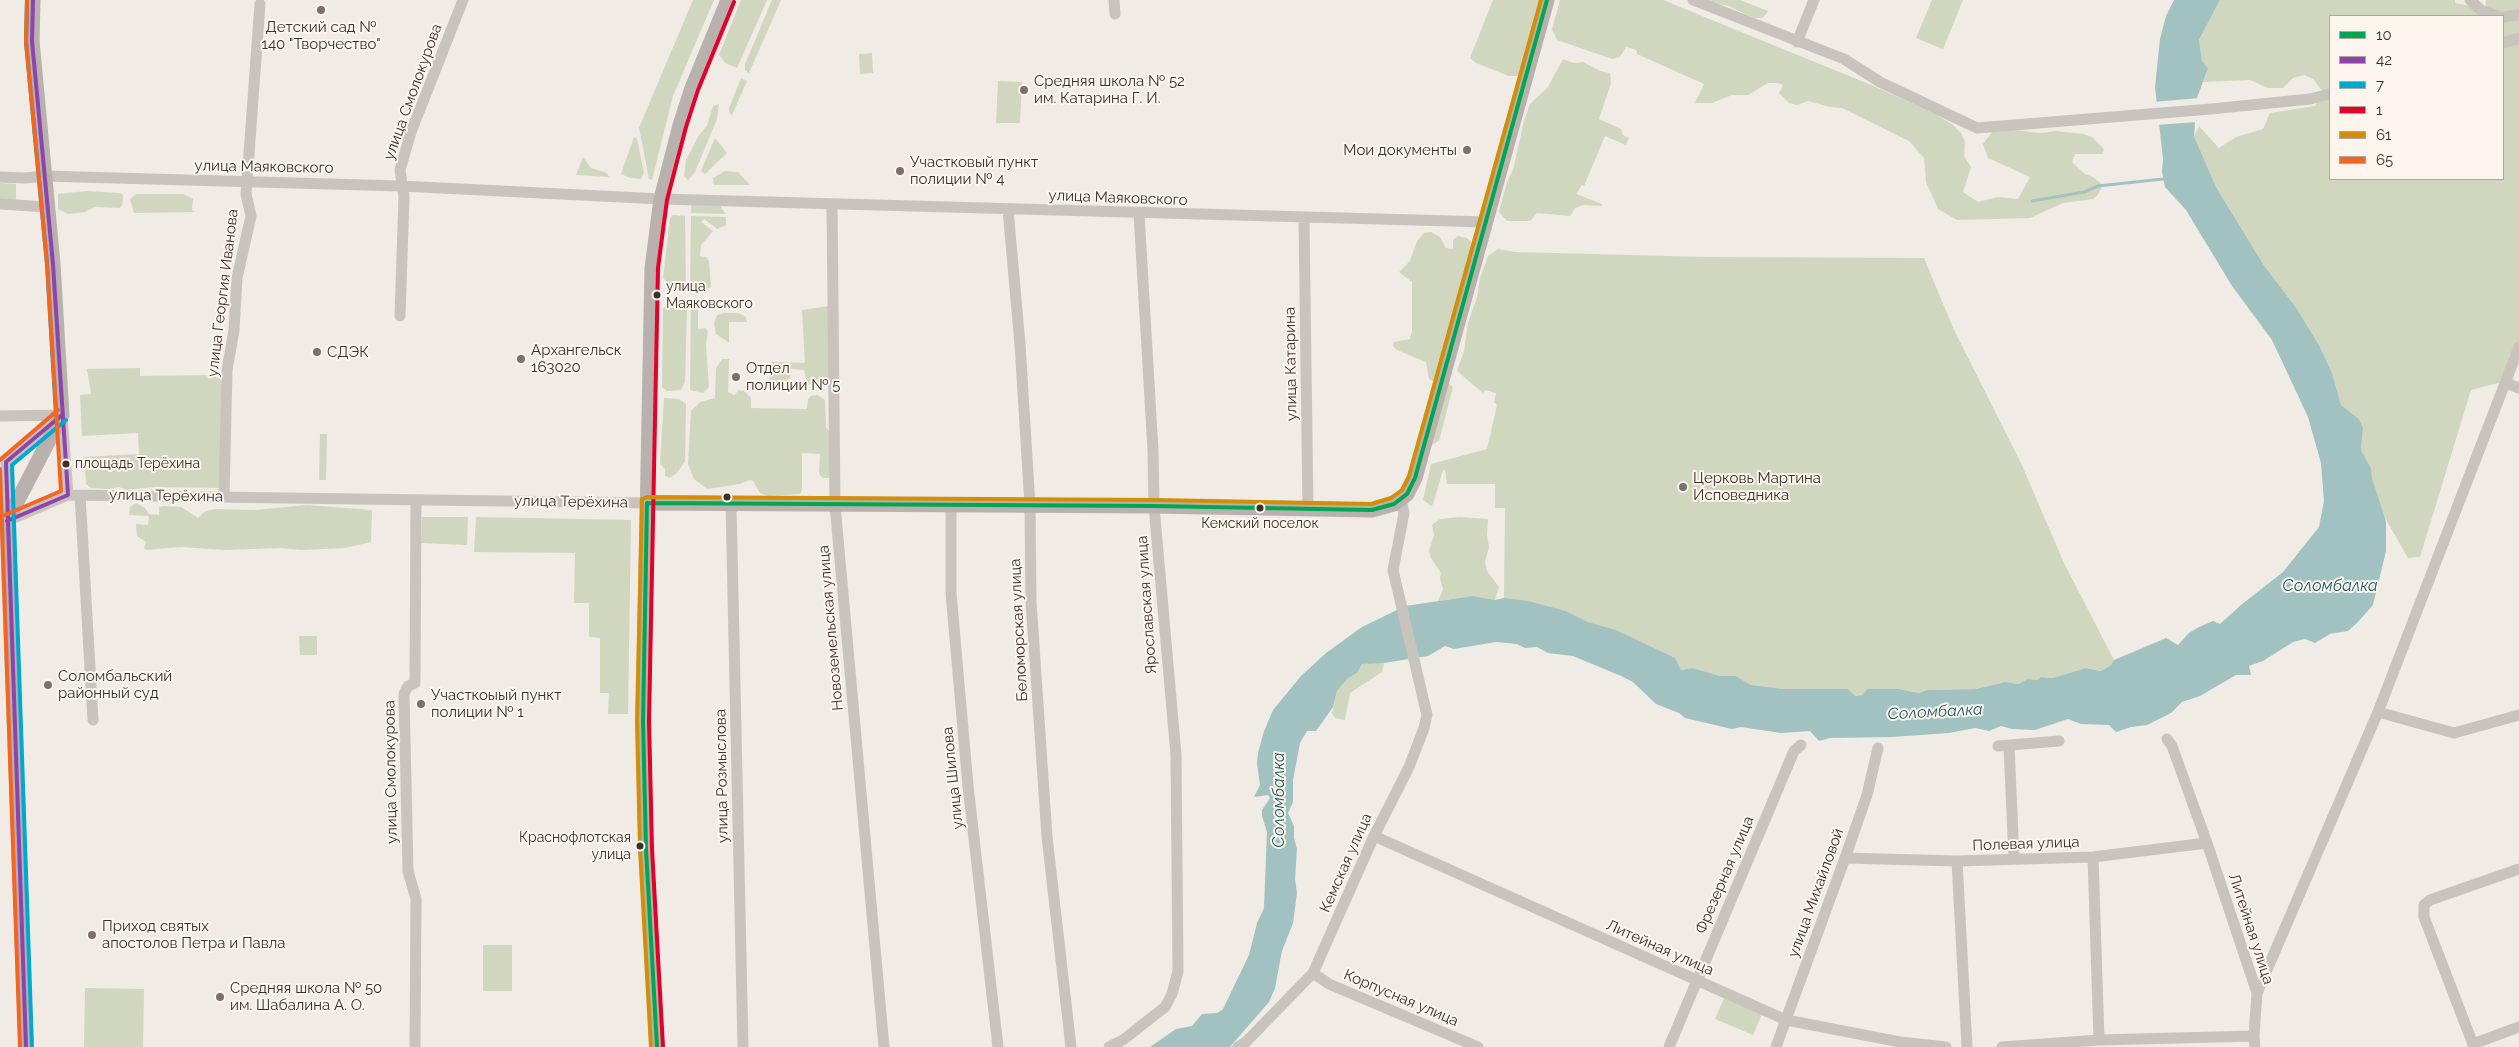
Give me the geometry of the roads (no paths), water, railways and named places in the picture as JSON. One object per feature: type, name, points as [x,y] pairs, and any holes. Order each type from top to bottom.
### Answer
[{"type":"main road","points":[[26,1047],[7,521],[62,415],[57,322],[32,40],[33,0]]},
{"type":"main road","points":[[657,1047],[646,849],[644,740],[652,268],[661,199],[684,108],[728,0]]},
{"type":"main road","points":[[1401,500],[1415,478],[1547,0]]},
{"type":"main road","name":"улица Терёхина","points":[[647,503],[1154,506],[1372,510],[1386,508],[1401,500]]},
{"type":"street","name":"улица Смолокурова","points":[[400,316],[404,197],[400,186],[400,170],[411,132],[463,0]]},
{"type":"street","points":[[1114,0],[1115,14]]},
{"type":"street","points":[[1693,0],[1844,59],[1880,82],[1977,128],[2210,109],[2310,99],[2329,94]]},
{"type":"street","points":[[1797,42],[1814,0]]},
{"type":"street","points":[[2470,0],[2482,12],[2494,15]]},
{"type":"street","name":"улица Георгия Иванова","points":[[224,497],[227,370],[234,330],[237,278],[251,216],[246,194],[260,4]]},
{"type":"street","points":[[2504,18],[2519,15]]},
{"type":"street","points":[[2504,43],[2519,38]]},
{"type":"street","name":"улица Маяковского","points":[[0,177],[25,178],[44,176],[248,181],[400,186],[661,199],[1304,219],[1487,222]]},
{"type":"street","points":[[0,204],[47,207]]},
{"type":"street","name":"Новоземельская улица","points":[[832,204],[835,505],[884,1047]]},
{"type":"street","name":"Беломорская улица","points":[[1008,210],[1020,344],[1030,506],[1031,601],[1047,837],[1071,1047]]},
{"type":"street","name":"Ярославская улица","points":[[1109,1047],[1123,1040],[1166,1007],[1172,994],[1178,971],[1176,755],[1154,506],[1153,450],[1139,214]]},
{"type":"street","name":"улица Катарина","points":[[1304,219],[1308,510]]},
{"type":"street","points":[[2257,993],[2378,712],[2519,347]]},
{"type":"street","points":[[2506,383],[2519,388]]},
{"type":"street","points":[[0,416],[62,415]]},
{"type":"street","points":[[62,415],[68,495],[7,521],[6,462],[62,415]]},
{"type":"street","name":"улица Терёхина","points":[[68,495],[647,503]]},
{"type":"street","points":[[80,495],[93,720]]},
{"type":"street","name":"улица Смолокурова","points":[[415,1047],[416,900],[408,871],[404,694],[408,686],[415,683],[416,500]]},
{"type":"street","name":"Кемская улица","points":[[1238,1047],[1246,1042],[1313,973],[1374,836],[1409,767],[1427,715],[1393,570],[1404,513],[1401,500]]},
{"type":"street","name":"улица Розмыслова","points":[[731,504],[743,1047]]},
{"type":"street","name":"улица Шилова","points":[[951,506],[951,593],[968,786],[998,1047]]},
{"type":"street","points":[[2378,712],[2454,733],[2519,715]]},
{"type":"street","name":"Литейная улица","points":[[2002,1047],[2099,1040],[2254,1042],[2257,993],[2207,843],[2172,746],[2167,739]]},
{"type":"street","points":[[2014,858],[2003,746],[2059,741]]},
{"type":"street","name":"Фрезерная улица","points":[[1669,1047],[1794,751],[1801,745]]},
{"type":"street","name":"улица Михайловой","points":[[1776,1047],[1867,795],[1878,748]]},
{"type":"street","name":"Литейная улица","points":[[1374,836],[1786,1020],[1900,1042],[1946,1047]]},
{"type":"street","name":"Полевая улица","points":[[1845,858],[1957,861],[2094,857],[2207,843]]},
{"type":"street","points":[[2094,857],[2099,1040]]},
{"type":"street","points":[[1957,861],[1967,1047]]},
{"type":"street","points":[[2519,869],[2430,900],[2424,905],[2424,917],[2474,1046],[2519,1027]]},
{"type":"street","name":"Корпусная улица","points":[[1313,973],[1329,984],[1478,1047]]},
{"type":"water","name":"Соломбалка","points":[[2174,0],[2220,0],[2199,40],[2202,61],[2208,68],[2197,98],[2194,136],[2216,187],[2263,264],[2297,309],[2319,345],[2332,373],[2341,405],[2359,419],[2363,428],[2361,450],[2371,468],[2372,478],[2386,522],[2386,551],[2373,605],[2357,623],[2348,631],[2330,634],[2315,643],[2305,639],[2293,642],[2263,661],[2249,666],[2251,675],[2236,675],[2200,696],[2182,702],[2171,713],[2147,725],[2131,727],[2116,732],[2109,725],[2081,724],[2068,719],[2035,730],[2012,729],[2001,726],[1989,731],[1975,728],[1949,733],[1892,737],[1830,738],[1819,741],[1810,731],[1781,733],[1741,727],[1732,729],[1685,718],[1679,713],[1656,704],[1633,682],[1621,676],[1573,656],[1548,653],[1537,647],[1525,648],[1517,644],[1496,642],[1454,649],[1445,646],[1428,656],[1384,663],[1362,664],[1357,673],[1348,678],[1337,691],[1333,707],[1316,731],[1307,731],[1300,743],[1293,780],[1293,802],[1288,813],[1294,826],[1294,838],[1297,849],[1295,879],[1297,893],[1293,923],[1282,951],[1275,988],[1269,1002],[1230,1047],[1150,1047],[1176,1029],[1192,1026],[1202,1014],[1217,1013],[1223,1009],[1249,955],[1257,923],[1264,908],[1267,832],[1262,810],[1270,798],[1268,795],[1254,797],[1260,785],[1257,764],[1258,753],[1264,731],[1273,710],[1301,676],[1326,653],[1362,627],[1405,606],[1473,596],[1495,600],[1504,598],[1528,601],[1566,611],[1588,622],[1616,630],[1675,658],[1681,670],[1693,668],[1720,676],[1736,676],[1751,685],[1784,689],[1848,689],[1855,696],[1862,695],[1868,689],[1899,689],[1919,693],[1927,690],[1976,689],[2005,682],[2019,684],[2027,679],[2053,678],[2086,668],[2101,671],[2111,665],[2114,660],[2166,638],[2178,645],[2189,633],[2199,627],[2213,621],[2220,624],[2283,572],[2319,527],[2324,501],[2321,463],[2308,417],[2272,340],[2232,286],[2186,210],[2165,187],[2155,87],[2160,39],[2166,16]]},
{"type":"waterway","points":[[2032,201],[2084,192],[2098,186],[2163,179]]},
{"type":"place","name":"Детский сад № 140 \"Творчество\"","points":[[321,10]]},
{"type":"place","name":"Средняя школа № 52 им. Катарина Г. И.","points":[[1024,90]]},
{"type":"place","name":"Мои документы","points":[[1467,150]]},
{"type":"place","name":"Участковый пункт полиции № 4","points":[[900,171]]},
{"type":"place","name":"улица Маяковского","points":[[657,295]]},
{"type":"place","name":"СДЭК","points":[[317,352]]},
{"type":"place","name":"Архангельск 163020","points":[[521,359]]},
{"type":"place","name":"Отдел полиции № 5","points":[[736,377]]},
{"type":"place","name":"площадь Терёхина","points":[[66,464]]},
{"type":"place","name":"Церковь Мартина Исповедника","points":[[1683,487]]},
{"type":"place","name":"Кемский поселок","points":[[1260,508]]},
{"type":"place","name":"Соломбальский районный суд","points":[[48,685]]},
{"type":"place","name":"Участкоыый пункт полиции № 1","points":[[421,704]]},
{"type":"place","name":"Краснофлотская улица","points":[[640,846]]},
{"type":"place","name":"Приход святых апостолов Петра и Павла","points":[[92,935]]},
{"type":"place","name":"Средняя школа № 50 им. Шабалина А. О.","points":[[220,997]]}]
